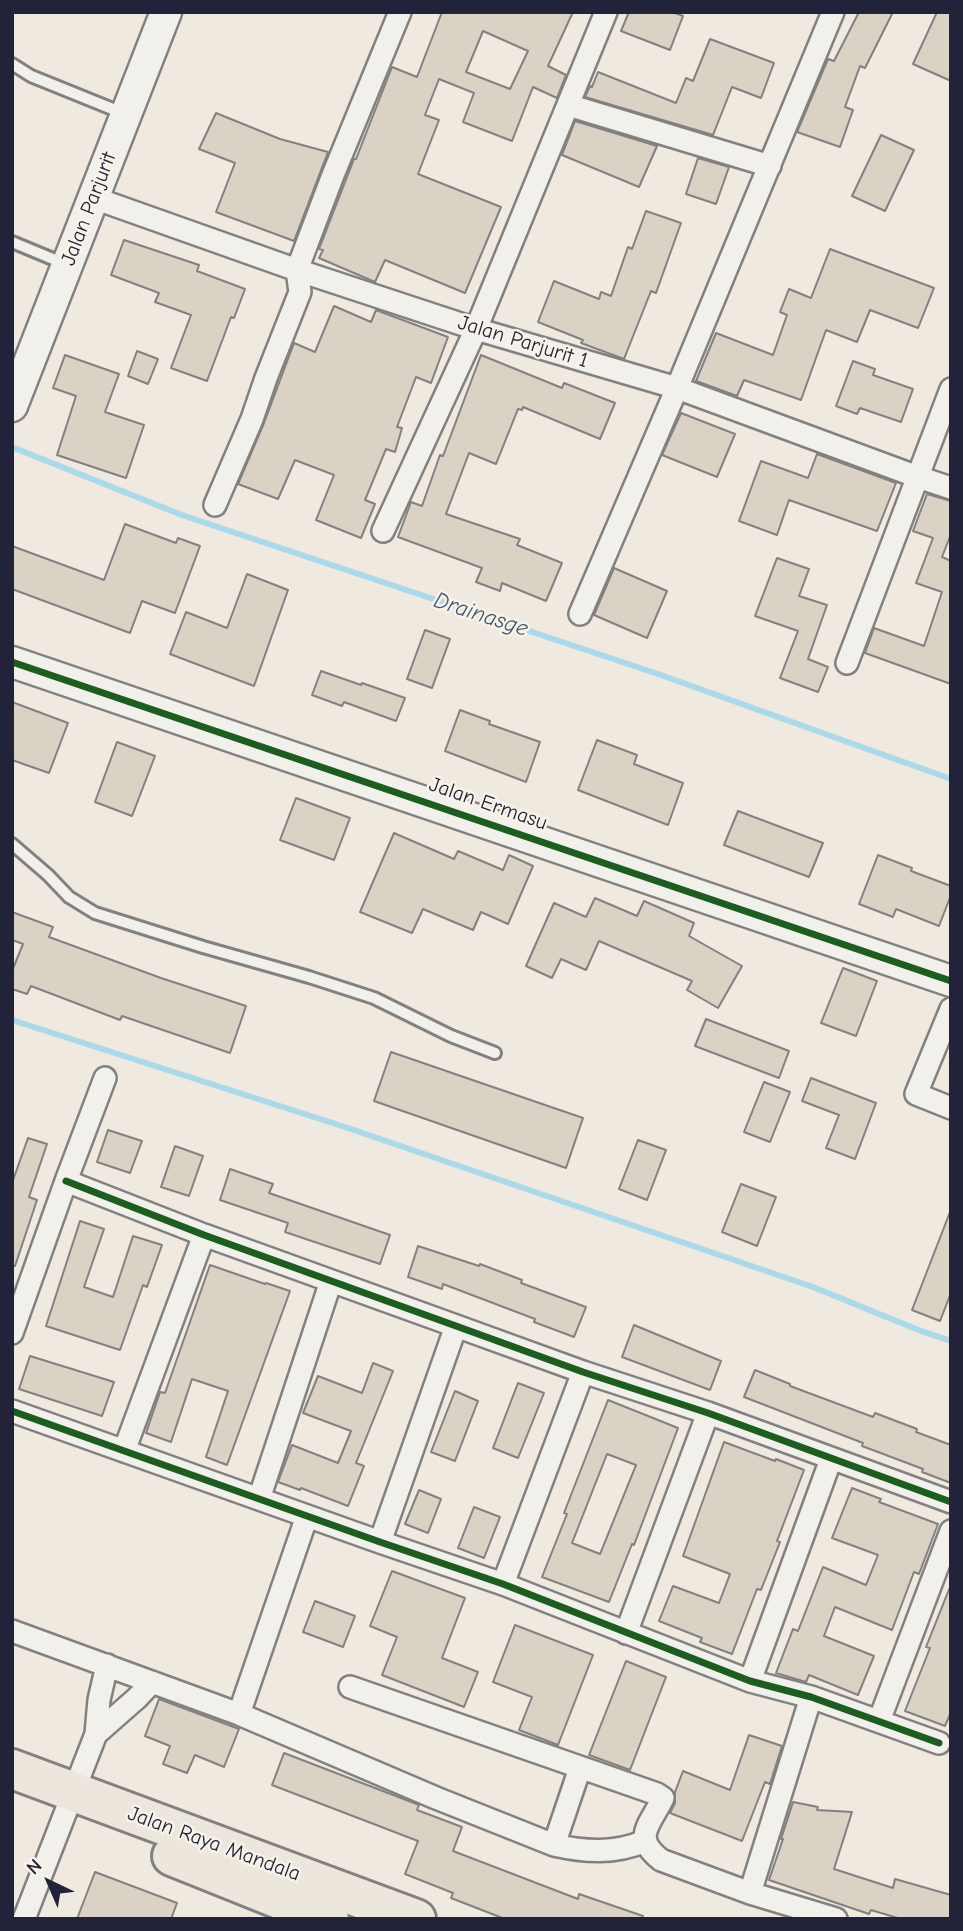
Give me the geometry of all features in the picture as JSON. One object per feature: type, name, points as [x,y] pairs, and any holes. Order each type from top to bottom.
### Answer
[{"type":"highway","name":"Jalan Raya Mandala","points":[[12,1769],[70,1803],[335,1910],[416,1919]]},
{"type":"highway","name":"Jalan Raya Mandala","points":[[12,1793],[70,1803]]},
{"type":"street","name":"Jalan Parjurit","points":[[12,406],[166,12]]},
{"type":"street","points":[[215,505],[252,419],[300,292],[297,270],[332,175],[400,12]]},
{"type":"street","points":[[383,531],[476,329],[606,12]]},
{"type":"street","points":[[580,614],[833,12]]},
{"type":"street","points":[[568,105],[770,166]]},
{"type":"street","name":"Jalan Parjurit 1","points":[[94,198],[297,270],[476,329],[677,388],[951,488]]},
{"type":"street","points":[[847,663],[951,389]]},
{"type":"street","name":"Jalan Ermasu","points":[[12,662],[951,981]]},
{"type":"street","points":[[951,1009],[916,1094],[951,1108]]},
{"type":"street","points":[[12,1333],[105,1078]]},
{"type":"street","points":[[66,1181],[331,1281],[583,1372],[708,1413],[951,1502]]},
{"type":"street","points":[[124,1451],[205,1235]]},
{"type":"street","points":[[259,1499],[331,1281]]},
{"type":"street","points":[[380,1542],[456,1326]]},
{"type":"street","points":[[503,1584],[583,1372]]},
{"type":"street","points":[[12,1411],[503,1584],[750,1681],[811,1697],[939,1743]]},
{"type":"street","points":[[626,1633],[708,1413]]},
{"type":"street","points":[[750,1681],[831,1459]]},
{"type":"street","points":[[239,1714],[307,1516]]},
{"type":"street","points":[[879,1721],[951,1531]]},
{"type":"street","points":[[12,1631],[239,1714],[554,1845],[588,1851],[626,1849],[645,1841]]},
{"type":"street","points":[[24,1919],[96,1734],[99,1700],[107,1665]]},
{"type":"street","points":[[96,1734],[152,1682]]},
{"type":"street","points":[[350,1687],[657,1794],[663,1798],[645,1833],[645,1841],[649,1850],[661,1860],[750,1894],[836,1919]]},
{"type":"street","points":[[750,1894],[811,1697]]},
{"type":"street","points":[[554,1845],[580,1768]]},
{"type":"lane","points":[[12,64],[31,76],[125,114]]},
{"type":"lane","points":[[12,242],[68,265]]},
{"type":"lane","points":[[12,844],[69,897],[95,913],[203,947],[309,976],[374,998],[441,1031],[495,1053]]},
{"type":"building","points":[[442,12],[573,12],[548,66],[566,75],[557,98],[533,87],[512,141],[463,122],[474,93],[439,79],[425,115],[439,120],[418,174],[501,207],[465,293],[385,260],[375,282],[319,258],[323,250],[319,249],[392,67],[417,77]],"holes":[[[483,31],[528,51],[510,89],[466,72]]]},
{"type":"building","points":[[629,12],[672,12],[683,16],[670,50],[621,31]]},
{"type":"building","points":[[859,12],[893,12],[865,68],[860,66],[845,107],[853,110],[840,147],[797,132],[828,59],[834,61]]},
{"type":"building","points":[[937,12],[951,12],[951,81],[913,64]]},
{"type":"building","points":[[710,39],[774,63],[761,98],[732,87],[713,135],[585,97],[598,72],[676,103],[686,78],[693,81]]},
{"type":"building","points":[[216,113],[280,139],[328,152],[294,241],[216,212],[235,163],[199,149]]},
{"type":"building","points":[[575,121],[657,146],[639,187],[562,155]]},
{"type":"building","points":[[881,135],[914,150],[885,211],[852,196]]},
{"type":"building","points":[[698,158],[729,167],[716,204],[686,194]]},
{"type":"building","points":[[646,211],[681,223],[656,293],[651,291],[624,359],[581,343],[583,340],[538,322],[554,281],[599,299],[601,292],[611,296],[628,247],[632,249]]},
{"type":"building","points":[[124,240],[199,265],[197,271],[245,289],[234,318],[231,317],[207,381],[171,368],[191,315],[155,302],[159,293],[111,275]]},
{"type":"building","points":[[830,249],[934,288],[918,328],[870,310],[857,342],[826,330],[801,400],[744,380],[737,396],[696,381],[716,333],[773,355],[787,315],[780,312],[789,289],[811,298]]},
{"type":"building","points":[[334,306],[371,322],[376,310],[448,337],[431,383],[416,377],[397,427],[402,428],[395,452],[386,449],[365,500],[375,504],[361,538],[316,520],[334,475],[295,460],[278,499],[238,484],[294,343],[315,352]]},
{"type":"building","points":[[137,351],[158,359],[148,384],[128,376]]},
{"type":"building","points":[[65,355],[119,374],[105,412],[144,425],[126,478],[57,455],[76,396],[53,388]]},
{"type":"building","points":[[481,355],[562,388],[564,383],[615,403],[600,439],[523,407],[522,410],[518,409],[496,464],[469,453],[446,514],[520,539],[517,545],[562,563],[546,601],[502,583],[500,591],[476,582],[482,568],[398,537],[411,502],[422,506]]},
{"type":"building","points":[[853,361],[875,369],[873,375],[913,389],[901,422],[860,408],[857,414],[836,406]]},
{"type":"building","points":[[681,413],[735,434],[717,477],[662,455]]},
{"type":"building","points":[[817,454],[896,483],[877,531],[789,500],[777,535],[739,521],[761,461],[808,478]]},
{"type":"building","points":[[927,494],[951,501],[951,534],[942,557],[951,561],[951,684],[865,653],[874,628],[924,646],[942,592],[916,583],[933,538],[913,531]]},
{"type":"building","points":[[125,524],[176,543],[178,538],[200,546],[175,613],[142,601],[130,633],[12,589],[12,546],[104,580]]},
{"type":"building","points":[[777,558],[809,569],[799,596],[827,605],[808,659],[828,667],[818,692],[780,678],[798,631],[755,616]]},
{"type":"building","points":[[614,568],[667,591],[647,638],[594,615]]},
{"type":"building","points":[[247,574],[288,590],[254,686],[170,654],[186,612],[227,628]]},
{"type":"building","points":[[425,630],[450,639],[432,688],[407,679]]},
{"type":"building","points":[[321,671],[405,698],[396,721],[344,702],[342,706],[312,695]]},
{"type":"building","points":[[12,702],[68,723],[49,773],[12,760]]},
{"type":"building","points":[[460,710],[490,721],[489,724],[540,742],[526,782],[445,751]]},
{"type":"building","points":[[597,740],[637,755],[634,764],[683,783],[668,825],[578,790]]},
{"type":"building","points":[[117,742],[155,756],[132,816],[95,802]]},
{"type":"building","points":[[296,798],[350,818],[334,860],[280,840]]},
{"type":"building","points":[[738,811],[823,843],[809,877],[724,845]]},
{"type":"building","points":[[394,833],[454,859],[458,851],[503,870],[509,855],[533,866],[508,924],[481,912],[473,930],[423,909],[412,933],[360,912]]},
{"type":"building","points":[[878,855],[951,886],[951,895],[939,926],[896,909],[893,917],[859,904]]},
{"type":"building","points":[[595,898],[637,916],[644,901],[694,923],[689,936],[742,966],[718,1008],[687,990],[692,981],[599,941],[586,970],[561,959],[552,978],[526,966],[554,903],[586,917]]},
{"type":"building","points":[[12,912],[53,927],[49,937],[246,1006],[230,1053],[122,1016],[120,1020],[31,986],[27,994],[12,989],[12,971],[23,944],[12,940]]},
{"type":"building","points":[[843,968],[877,981],[856,1036],[821,1023]]},
{"type":"building","points":[[706,1019],[789,1051],[779,1078],[695,1046]]},
{"type":"building","points":[[391,1052],[583,1118],[566,1168],[374,1101]]},
{"type":"building","points":[[811,1078],[876,1103],[855,1159],[826,1148],[839,1115],[802,1101]]},
{"type":"building","points":[[764,1082],[790,1092],[770,1142],[744,1132]]},
{"type":"building","points":[[108,1130],[142,1141],[130,1173],[97,1162]]},
{"type":"building","points":[[28,1138],[47,1144],[29,1197],[37,1200],[15,1266],[12,1266],[12,1183]]},
{"type":"building","points":[[638,1140],[666,1150],[647,1200],[619,1189]]},
{"type":"building","points":[[175,1146],[203,1156],[189,1196],[161,1187]]},
{"type":"building","points":[[230,1169],[273,1184],[269,1193],[390,1235],[380,1264],[285,1232],[288,1223],[220,1200]]},
{"type":"building","points":[[741,1184],[776,1197],[757,1246],[722,1232]]},
{"type":"building","points":[[950,1212],[951,1293],[940,1321],[912,1310]]},
{"type":"building","points":[[80,1221],[104,1229],[84,1287],[113,1297],[133,1236],[162,1245],[147,1287],[143,1285],[120,1350],[46,1326]]},
{"type":"building","points":[[418,1246],[479,1266],[480,1264],[522,1280],[521,1283],[586,1307],[574,1337],[443,1284],[442,1289],[408,1277]]},
{"type":"building","points":[[210,1265],[290,1291],[227,1465],[206,1457],[228,1391],[192,1379],[171,1442],[146,1433],[160,1392],[165,1393]]},
{"type":"building","points":[[634,1325],[721,1361],[710,1390],[622,1357]]},
{"type":"building","points":[[30,1356],[114,1382],[102,1416],[19,1389]]},
{"type":"building","points":[[373,1363],[393,1371],[356,1463],[364,1466],[348,1506],[278,1482],[292,1445],[338,1463],[351,1431],[303,1413],[318,1376],[362,1393]]},
{"type":"building","points":[[755,1370],[873,1417],[875,1413],[917,1429],[916,1432],[951,1445],[951,1483],[922,1472],[923,1469],[862,1446],[863,1443],[744,1397]]},
{"type":"building","points":[[518,1383],[544,1393],[518,1458],[493,1448]]},
{"type":"building","points":[[455,1391],[478,1401],[455,1461],[431,1452]]},
{"type":"building","points":[[608,1400],[678,1428],[634,1545],[632,1544],[609,1602],[542,1577],[567,1514],[564,1513]],"holes":[[[607,1454],[636,1465],[600,1554],[572,1543]]]},
{"type":"building","points":[[724,1442],[804,1470],[777,1541],[780,1542],[761,1590],[757,1589],[732,1654],[700,1642],[702,1638],[659,1621],[673,1586],[719,1603],[730,1574],[683,1556]]},
{"type":"building","points":[[852,1488],[881,1499],[879,1502],[938,1524],[919,1574],[914,1572],[892,1630],[835,1607],[824,1636],[874,1656],[858,1695],[809,1675],[806,1682],[776,1673],[793,1629],[798,1631],[823,1567],[866,1585],[878,1555],[832,1538]]},
{"type":"building","points":[[419,1490],[441,1499],[428,1533],[405,1524]]},
{"type":"building","points":[[474,1507],[500,1517],[484,1558],[458,1548]]},
{"type":"building","points":[[392,1571],[465,1598],[442,1658],[478,1672],[464,1707],[382,1675],[397,1637],[370,1626]]},
{"type":"building","points":[[950,1587],[951,1712],[945,1726],[905,1711]]},
{"type":"building","points":[[315,1601],[355,1616],[343,1647],[303,1632]]},
{"type":"building","points":[[515,1625],[593,1655],[558,1745],[519,1730],[532,1697],[493,1682]]},
{"type":"building","points":[[626,1661],[666,1677],[630,1770],[589,1755]]},
{"type":"building","points":[[159,1699],[239,1729],[224,1767],[195,1755],[187,1773],[163,1764],[170,1746],[145,1736]]},
{"type":"building","points":[[749,1735],[782,1746],[770,1784],[765,1782],[742,1841],[670,1813],[683,1771],[730,1790]]},
{"type":"building","points":[[284,1753],[419,1805],[417,1810],[462,1827],[453,1851],[578,1899],[579,1894],[643,1916],[642,1919],[505,1919],[451,1898],[453,1893],[405,1874],[418,1841],[272,1785]]},
{"type":"building","points":[[793,1802],[818,1807],[817,1810],[852,1812],[834,1869],[893,1888],[895,1879],[951,1895],[951,1919],[901,1919],[871,1910],[869,1914],[769,1880]]},
{"type":"building","points":[[95,1872],[177,1903],[171,1919],[77,1919]]},
{"type":"waterway","name":"Drainasge","points":[[12,447],[182,515],[658,674],[951,779]]},
{"type":"waterway","points":[[12,1020],[345,1127],[813,1287],[951,1341]]},
{"type":"cycle path","points":[[12,662],[951,981]]},
{"type":"cycle path","points":[[66,1181],[204,1235],[951,1502]]},
{"type":"cycle path","points":[[12,1411],[503,1584],[750,1681],[811,1697],[939,1743]]}]
